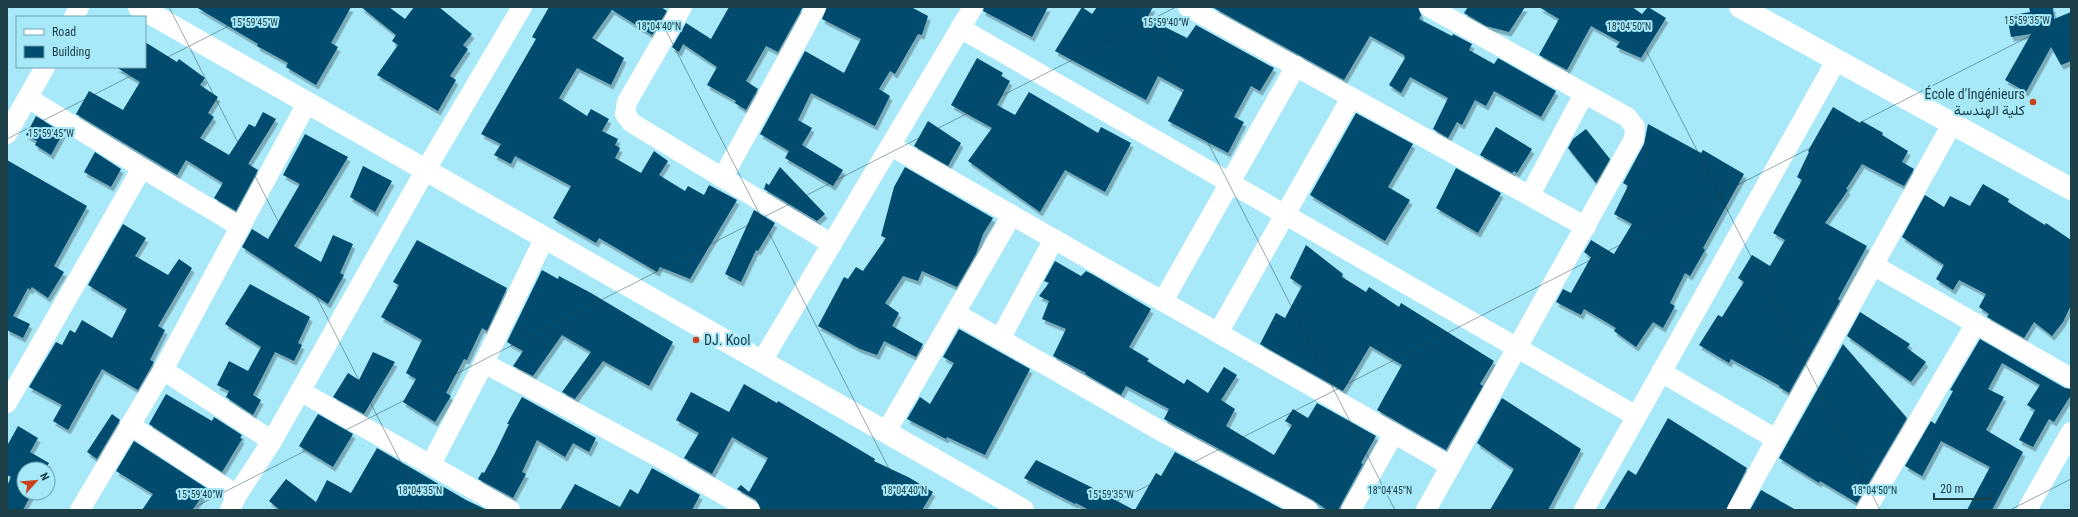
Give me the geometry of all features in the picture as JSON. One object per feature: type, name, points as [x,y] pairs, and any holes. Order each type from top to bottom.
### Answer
[{"type":"street","points":[[74,16],[79,7]]},
{"type":"street","points":[[139,7],[544,239],[1023,510]]},
{"type":"street","points":[[130,425],[234,502],[272,441],[425,171],[522,7]]},
{"type":"street","points":[[682,7],[627,102],[625,114],[632,123],[832,244]]},
{"type":"street","points":[[723,177],[816,7]]},
{"type":"street","points":[[762,362],[973,7]]},
{"type":"street","points":[[1188,7],[1586,227]]},
{"type":"street","points":[[1426,510],[1586,227],[1634,139],[1635,127],[1627,117],[1429,7]]},
{"type":"street","points":[[1740,7],[2071,189]]},
{"type":"street","points":[[960,28],[1284,216],[1636,416]]},
{"type":"street","points":[[1584,510],[1836,61]]},
{"type":"street","points":[[1163,301],[1296,66]]},
{"type":"street","points":[[7,134],[44,68]]},
{"type":"street","points":[[1530,195],[1584,94]]},
{"type":"street","points":[[28,98],[239,226]]},
{"type":"street","points":[[1218,333],[1351,98]]},
{"type":"street","points":[[80,510],[163,370],[239,226],[307,103]]},
{"type":"street","points":[[1737,510],[1952,124]]},
{"type":"street","points":[[891,146],[1452,466]]},
{"type":"street","points":[[7,402],[142,168]]},
{"type":"street","points":[[886,432],[1012,215]]},
{"type":"street","points":[[432,464],[484,363],[544,239]]},
{"type":"street","points":[[1000,339],[1054,239]]},
{"type":"street","points":[[1873,265],[2071,378]]},
{"type":"street","points":[[955,313],[1166,434],[1308,510]]},
{"type":"street","points":[[1866,510],[1976,323]]},
{"type":"street","points":[[484,363],[664,460],[750,510]]},
{"type":"street","points":[[163,370],[272,441]]},
{"type":"street","points":[[1661,372],[1776,439]]},
{"type":"street","points":[[300,391],[432,464],[510,510]]},
{"type":"street","points":[[2027,510],[2071,432]]},
{"type":"street","points":[[1351,510],[1394,433]]},
{"type":"building","points":[[196,7],[351,7],[331,43],[338,47],[316,85],[286,67],[288,63],[257,46],[258,44]]},
{"type":"building","points":[[361,7],[389,7],[405,19],[414,7],[439,7],[472,34],[463,45],[468,49],[450,76],[456,80],[438,111],[377,75],[398,45],[392,41],[396,35]]},
{"type":"building","points":[[549,7],[661,7],[667,11],[652,35],[612,10],[592,38],[624,58],[611,85],[577,68],[559,98],[587,116],[591,109],[609,119],[602,131],[618,139],[615,145],[620,148],[615,158],[641,173],[654,151],[668,161],[659,175],[685,191],[688,186],[704,195],[709,185],[737,200],[690,279],[660,267],[657,272],[599,238],[596,243],[553,218],[571,186],[515,156],[511,164],[494,155],[501,144],[481,134],[536,39],[532,37]]},
{"type":"building","points":[[729,7],[803,7],[778,52],[766,46],[746,81],[758,89],[746,110],[735,103],[736,101],[707,85],[717,67],[683,44],[679,52],[672,47],[686,23],[711,39]]},
{"type":"building","points":[[827,7],[911,7],[928,16],[922,35],[918,34],[895,74],[890,71],[879,89],[890,96],[875,126],[811,93],[798,120],[812,128],[802,145],[843,170],[833,186],[785,158],[789,151],[760,134],[805,51],[844,73],[861,39],[822,19]]},
{"type":"building","points":[[984,7],[1048,7],[1032,37],[983,11]]},
{"type":"building","points":[[1082,7],[1092,14],[1097,7],[1153,7],[1147,18],[1187,38],[1196,25],[1274,68],[1260,91],[1251,86],[1234,117],[1244,122],[1228,153],[1168,121],[1184,90],[1158,76],[1146,100],[1055,51]]},
{"type":"building","points":[[1212,7],[1418,7],[1421,15],[1419,19],[1452,36],[1453,34],[1472,44],[1469,50],[1494,64],[1498,58],[1556,91],[1541,117],[1494,91],[1486,106],[1475,100],[1462,125],[1457,122],[1448,138],[1433,129],[1448,98],[1410,77],[1401,93],[1389,85],[1405,58],[1404,55],[1370,36],[1344,80]]},
{"type":"building","points":[[1468,7],[1525,7],[1509,32],[1486,26],[1464,13]]},
{"type":"building","points":[[1539,7],[1632,7],[1642,14],[1648,7],[1666,18],[1641,58],[1616,47],[1620,42],[1591,26],[1567,70],[1539,55],[1559,19]]},
{"type":"building","points":[[2029,7],[2053,7],[2054,19],[2071,12],[2071,61],[2061,65],[2051,47],[2026,92],[2005,80],[2031,34],[2011,37],[2007,16],[2030,12]]},
{"type":"building","points":[[146,43],[177,62],[179,59],[205,78],[200,85],[218,97],[208,113],[214,117],[200,138],[229,155],[249,124],[255,127],[263,112],[276,119],[248,164],[258,170],[236,211],[214,198],[223,183],[186,160],[177,175],[76,114],[89,91],[123,110],[140,82],[118,68],[146,68]]},
{"type":"building","points":[[977,58],[1003,73],[1001,76],[1010,81],[997,105],[1015,115],[1029,92],[1098,133],[1101,127],[1131,143],[1105,192],[1065,170],[1040,212],[968,161],[992,128],[951,105]]},
{"type":"building","points":[[1833,107],[1860,123],[1862,121],[1883,133],[1882,135],[1908,151],[1902,162],[1914,169],[1904,186],[1862,164],[1846,189],[1848,190],[1825,223],[1867,246],[1838,299],[1840,301],[1789,393],[1779,387],[1780,386],[1731,359],[1729,363],[1699,345],[1718,315],[1722,317],[1744,282],[1738,278],[1752,255],[1770,266],[1785,240],[1773,233],[1802,180],[1797,177],[1809,152],[1808,151]]},
{"type":"building","points":[[1356,113],[1413,144],[1388,187],[1410,200],[1385,241],[1310,195]]},
{"type":"building","points":[[36,116],[63,133],[51,155],[35,145],[37,141],[26,135]]},
{"type":"building","points":[[928,121],[961,143],[948,166],[914,146]]},
{"type":"building","points":[[1648,124],[1701,153],[1703,150],[1744,174],[1703,248],[1705,250],[1690,276],[1685,273],[1670,303],[1675,306],[1663,328],[1653,322],[1636,347],[1614,331],[1616,328],[1584,309],[1581,315],[1556,302],[1563,289],[1571,293],[1591,257],[1584,252],[1591,240],[1614,254],[1632,224],[1614,214],[1628,186],[1623,183],[1644,144]]},
{"type":"building","points":[[1496,127],[1532,149],[1517,173],[1514,171],[1512,173],[1480,155]]},
{"type":"building","points":[[1586,129],[1610,159],[1596,183],[1568,148],[1573,139]]},
{"type":"building","points":[[305,134],[348,157],[294,246],[321,262],[333,235],[353,244],[340,273],[344,275],[328,304],[242,247],[252,229],[268,239],[300,184],[283,175]]},
{"type":"building","points":[[95,152],[121,169],[111,187],[84,172]]},
{"type":"building","points":[[7,160],[87,206],[54,266],[64,272],[48,298],[32,287],[30,290],[28,288],[13,316],[30,324],[23,338],[7,330]]},
{"type":"building","points":[[363,166],[392,181],[375,212],[350,197]]},
{"type":"building","points":[[780,167],[825,214],[817,221],[764,189],[766,183],[769,185]]},
{"type":"building","points":[[905,167],[993,218],[983,234],[976,254],[957,287],[922,271],[918,281],[903,276],[885,303],[899,313],[892,326],[923,344],[916,357],[884,341],[877,355],[860,349],[818,326],[844,277],[848,279],[856,267],[863,271],[886,238],[881,236],[894,187]]},
{"type":"building","points":[[1456,168],[1501,193],[1478,233],[1436,208]]},
{"type":"building","points":[[1983,184],[2009,199],[2008,202],[2045,225],[2046,223],[2071,240],[2071,305],[2063,322],[2052,336],[2034,322],[2024,338],[1987,317],[1989,314],[1979,307],[1986,294],[1959,280],[1953,290],[1936,279],[1944,265],[1902,237],[1925,195],[1944,207],[1950,196],[1970,206]]},
{"type":"building","points":[[754,210],[775,223],[758,251],[756,250],[741,282],[725,274]]},
{"type":"building","points":[[123,224],[146,238],[135,256],[168,275],[179,259],[192,268],[158,326],[165,330],[150,360],[154,362],[138,390],[102,369],[68,430],[53,421],[62,405],[29,387],[56,342],[62,345],[70,330],[75,333],[82,320],[112,338],[127,309],[88,285]]},
{"type":"building","points":[[417,240],[507,288],[487,331],[482,328],[467,360],[464,359],[446,393],[451,396],[435,422],[403,402],[416,379],[406,373],[422,340],[381,317],[399,285],[393,282]]},
{"type":"building","points":[[1306,245],[1343,274],[1342,277],[1366,292],[1369,287],[1399,307],[1401,303],[1494,361],[1480,384],[1483,386],[1446,450],[1377,410],[1402,365],[1370,346],[1343,391],[1260,344],[1276,313],[1285,318],[1302,286],[1290,278]]},
{"type":"building","points":[[1055,261],[1081,276],[1086,271],[1092,274],[1151,309],[1129,347],[1149,359],[1147,361],[1184,384],[1187,379],[1208,393],[1224,367],[1237,375],[1221,400],[1235,409],[1226,426],[1274,455],[1292,425],[1285,421],[1293,409],[1308,418],[1317,403],[1376,436],[1361,463],[1363,464],[1338,510],[1327,510],[1313,500],[1164,419],[1169,409],[1126,386],[1121,395],[1085,374],[1086,373],[1053,356],[1066,329],[1042,319],[1049,301],[1039,296],[1049,283],[1044,281]]},
{"type":"building","points":[[542,270],[558,279],[559,276],[591,293],[673,342],[649,386],[603,361],[575,399],[562,392],[591,352],[562,335],[533,376],[513,366],[523,351],[507,342]]},
{"type":"building","points":[[250,284],[310,317],[298,343],[302,345],[294,361],[275,352],[253,395],[261,400],[253,415],[226,397],[229,391],[217,385],[229,361],[248,371],[261,347],[225,324]]},
{"type":"building","points":[[1860,312],[1910,344],[1907,348],[1926,362],[1911,382],[1847,336]]},
{"type":"building","points":[[959,329],[1030,369],[985,455],[947,437],[946,439],[907,419],[920,397],[930,404],[954,363],[943,357]]},
{"type":"building","points":[[1980,339],[2065,388],[2071,389],[2071,395],[2054,422],[2049,419],[2033,447],[2019,440],[2035,410],[2027,405],[2040,385],[2002,363],[1988,389],[2004,397],[1986,430],[2023,452],[1992,510],[1967,510],[1990,467],[1941,441],[1922,476],[1905,466],[1931,421],[1935,424],[1953,391],[1950,390]]},
{"type":"building","points":[[1843,344],[1907,418],[1857,503],[1820,481],[1819,483],[1779,458]]},
{"type":"building","points":[[373,352],[395,362],[364,414],[333,397],[348,373],[359,380]]},
{"type":"building","points":[[744,384],[777,403],[778,401],[875,459],[874,461],[910,478],[933,492],[922,510],[761,510],[756,500],[737,489],[741,485],[749,492],[768,458],[732,437],[712,474],[684,458],[699,433],[676,420],[691,392],[729,412]]},
{"type":"building","points":[[166,394],[212,421],[214,417],[242,435],[240,438],[242,439],[222,472],[149,424]]},
{"type":"building","points":[[522,397],[596,438],[589,452],[573,443],[565,457],[537,440],[522,472],[526,474],[513,498],[478,479],[482,472],[484,473],[495,453],[509,424],[507,424]]},
{"type":"building","points":[[1502,398],[1581,449],[1548,510],[1490,510],[1514,469],[1477,443]]},
{"type":"building","points":[[112,414],[120,420],[97,459],[87,452]]},
{"type":"building","points":[[318,414],[353,434],[333,467],[299,446]]},
{"type":"building","points":[[1668,418],[1747,468],[1726,510],[1604,510],[1628,470],[1636,475]]},
{"type":"building","points":[[18,426],[38,438],[30,452],[46,461],[16,461],[16,501],[28,501],[23,510],[7,510],[7,486],[11,477],[7,475],[7,446]]},
{"type":"building","points":[[134,441],[208,489],[192,510],[142,510],[153,494],[116,471]]},
{"type":"building","points":[[377,448],[466,500],[487,510],[280,510],[269,501],[286,479],[316,502],[327,480],[351,493]]},
{"type":"building","points":[[1175,452],[1284,510],[1135,510],[1156,473],[1161,476]]},
{"type":"building","points":[[1036,460],[1134,510],[1089,510],[1024,478]]},
{"type":"building","points":[[652,468],[700,495],[692,510],[560,510],[575,484],[620,507],[630,489],[638,494]]},
{"type":"building","points":[[1761,490],[1796,510],[1750,510]]},
{"type":"place","name":"École d'Ingénieurs كلية الهندسة","points":[[2033,102]]},
{"type":"place","name":"DJ. Kool","points":[[696,340]]}]
